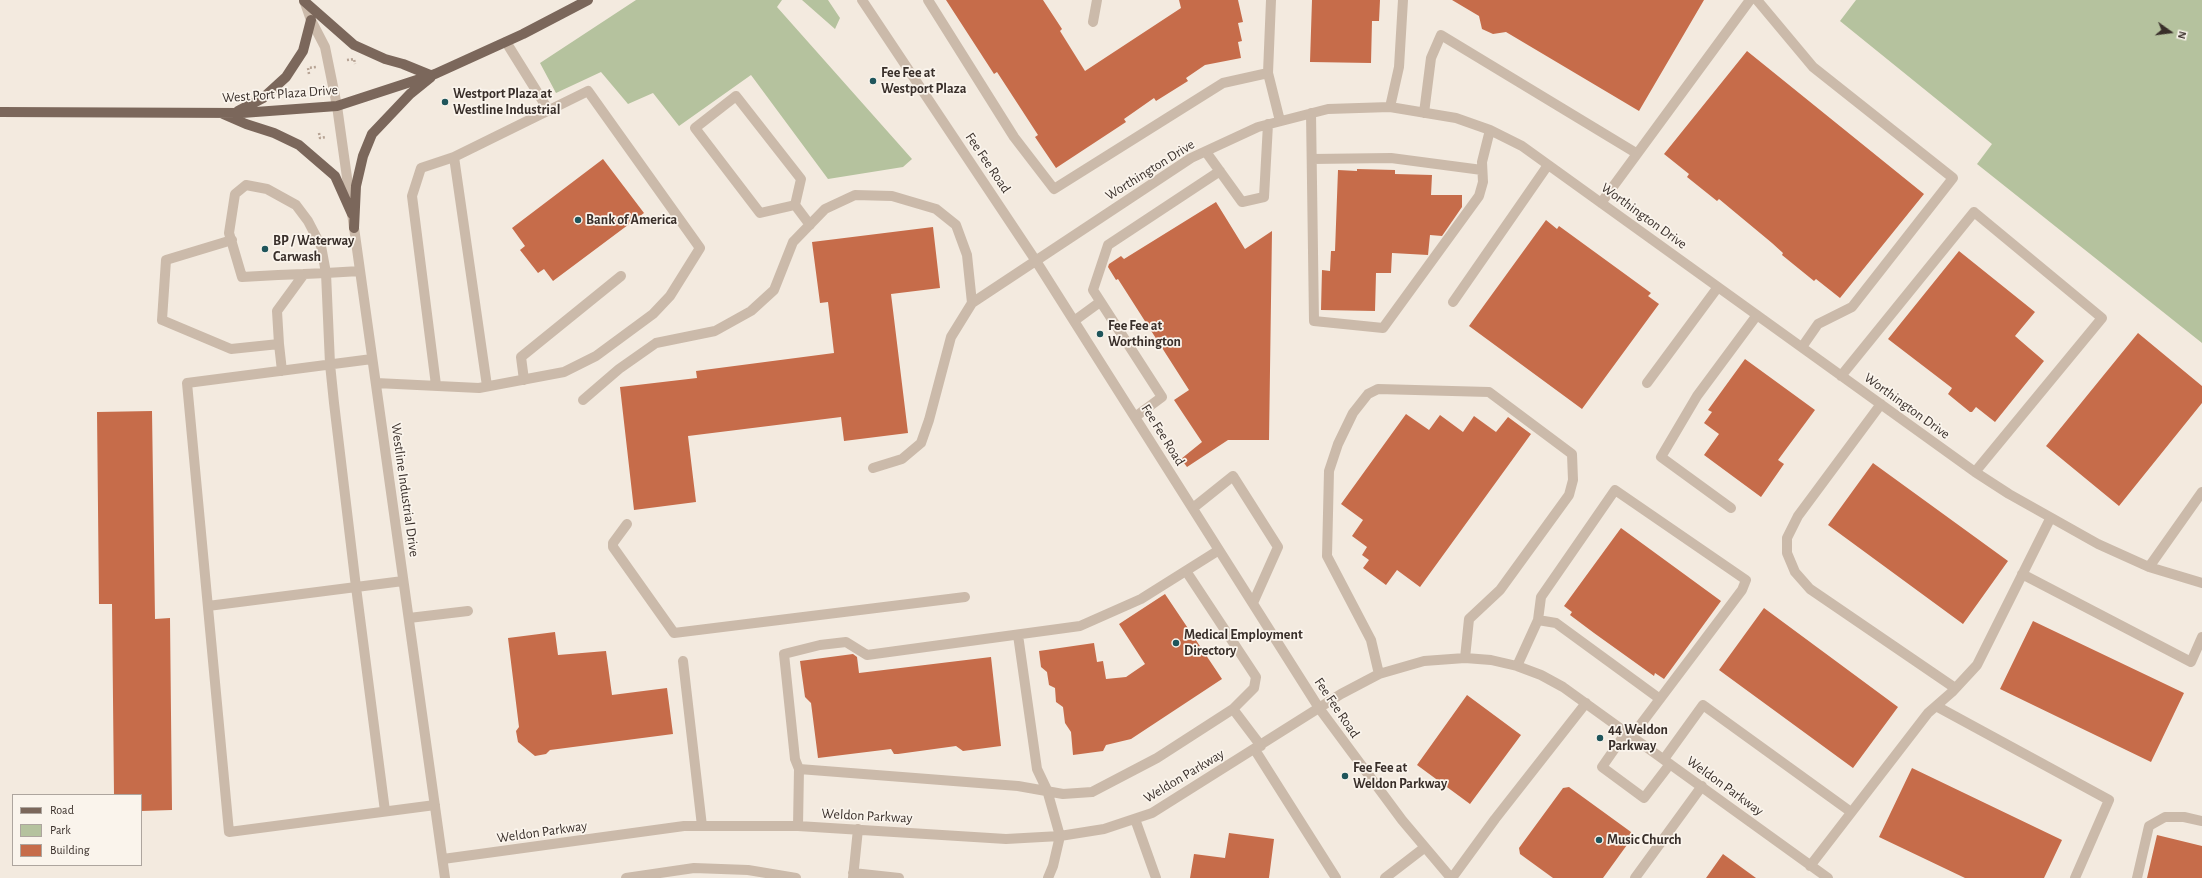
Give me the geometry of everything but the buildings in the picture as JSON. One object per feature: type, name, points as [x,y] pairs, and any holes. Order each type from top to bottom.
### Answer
[{"type":"main road","points":[[304,0],[354,44],[385,59],[433,75]]},
{"type":"main road","name":"West Port Plaza Drive","points":[[0,112],[221,113],[337,106],[433,75],[506,42],[588,0]]},
{"type":"main road","points":[[235,112],[263,98],[286,77],[302,51],[311,20]]},
{"type":"main road","points":[[354,228],[356,186],[363,156],[372,134],[410,94],[433,75]]},
{"type":"main road","points":[[221,113],[246,124],[274,133],[299,145],[335,176],[352,214]]},
{"type":"street","name":"Westline Industrial Drive","points":[[304,0],[311,20],[325,47],[337,106],[445,878]]},
{"type":"street","name":"Fee Fee Road","points":[[862,0],[1036,261],[1319,708],[1424,848],[1451,878]]},
{"type":"street","points":[[928,0],[1014,137],[1054,189],[1223,83],[1268,73]]},
{"type":"street","points":[[1093,22],[1097,0]]},
{"type":"street","points":[[1271,0],[1268,73],[1280,121]]},
{"type":"street","points":[[1390,107],[1399,67],[1403,0]]},
{"type":"street","points":[[1601,203],[1636,153],[1750,0]]},
{"type":"street","points":[[1757,0],[1813,67],[1953,178],[1852,306],[1818,324],[1802,347]]},
{"type":"street","points":[[1424,113],[1431,58],[1441,35],[1636,153]]},
{"type":"street","points":[[506,42],[549,111]]},
{"type":"street","points":[[376,383],[479,388],[564,372],[596,356],[653,314],[670,296],[700,248],[588,91],[454,157],[421,168],[412,196],[436,385]]},
{"type":"street","points":[[736,96],[801,179],[795,206],[760,214],[695,128],[736,96]]},
{"type":"street","name":"Worthington Drive","points":[[972,303],[1191,158],[1258,127],[1328,109],[1390,107],[1456,118],[1490,130],[1522,146],[1975,472],[2050,519],[2098,544],[2149,567],[2202,583]]},
{"type":"street","points":[[1311,113],[1314,321],[1383,328],[1479,196],[1483,182],[1482,162],[1490,130]]},
{"type":"street","points":[[1206,152],[1242,202],[1264,197],[1268,124]]},
{"type":"street","points":[[454,157],[487,386]]},
{"type":"street","points":[[1312,159],[1391,158],[1482,170]]},
{"type":"street","points":[[1453,302],[1548,165]]},
{"type":"street","points":[[1135,417],[1162,397],[1093,290],[1108,245],[1220,171]]},
{"type":"street","points":[[360,271],[326,273],[242,277],[229,233],[234,194],[246,185],[267,189],[296,205],[308,222],[321,246],[326,273],[330,364],[356,587],[385,811]]},
{"type":"street","points":[[583,400],[619,369],[656,343],[716,331],[751,311],[774,290],[793,242],[825,209],[855,195],[892,196],[936,209],[956,225],[967,255],[972,303],[951,337],[929,420],[921,443],[902,459],[873,468]]},
{"type":"street","points":[[795,206],[810,225]]},
{"type":"street","points":[[1841,376],[1974,212],[2102,318],[1975,472]]},
{"type":"street","points":[[232,240],[166,260],[162,320],[231,350],[279,344]]},
{"type":"street","points":[[282,371],[278,311],[304,274]]},
{"type":"street","points":[[524,380],[521,357],[621,276]]},
{"type":"street","points":[[1647,383],[1718,287]]},
{"type":"street","points":[[1074,321],[1100,302]]},
{"type":"street","points":[[1731,508],[1661,457],[1697,396],[1757,315]]},
{"type":"street","points":[[372,359],[187,383],[229,832],[435,804]]},
{"type":"street","points":[[1379,674],[1371,640],[1328,556],[1329,472],[1331,464],[1338,444],[1353,414],[1368,394],[1378,389],[1489,392],[1572,454],[1573,480],[1569,495],[1500,590],[1469,619],[1465,658]]},
{"type":"street","points":[[1880,404],[1798,516],[1787,538],[1787,554],[1794,572],[1810,589],[1955,688]]},
{"type":"street","points":[[1193,508],[1233,476],[1278,547],[1253,603]]},
{"type":"street","points":[[1517,666],[1538,620],[1541,597],[1616,490],[1746,580],[1742,590],[1660,699],[1602,767],[1644,798],[1702,705],[1852,812]]},
{"type":"street","points":[[2149,567],[2202,492]]},
{"type":"street","points":[[1810,866],[1928,712],[1955,688],[1977,665],[2050,519]]},
{"type":"street","points":[[627,524],[613,543],[613,546],[674,633],[965,597]]},
{"type":"street","points":[[798,826],[799,768],[795,758],[784,654],[820,645],[846,642],[867,655],[1080,626],[1141,599],[1219,550]]},
{"type":"street","points":[[799,768],[1018,786],[1063,794],[1092,792],[1157,758],[1232,709],[1254,688],[1256,677],[1186,571]]},
{"type":"street","points":[[2022,574],[2191,662],[2202,637]]},
{"type":"street","points":[[208,606],[404,581]]},
{"type":"street","points":[[409,618],[468,611]]},
{"type":"street","points":[[1538,620],[1556,623],[1660,699]]},
{"type":"street","points":[[1018,635],[1037,769],[1047,790],[1060,836],[1053,866],[1048,878]]},
{"type":"street","name":"Weldon Parkway","points":[[443,859],[684,826],[798,826],[1006,839],[1060,836],[1104,829],[1152,813],[1258,748],[1319,708],[1379,674],[1424,661],[1465,658],[1490,660],[1517,666],[1541,675],[1586,703],[1630,734],[1828,878]]},
{"type":"street","points":[[683,661],[702,826]]},
{"type":"street","points":[[1451,878],[1586,703]]},
{"type":"street","points":[[1936,706],[2109,800],[2075,878]]},
{"type":"street","points":[[1232,709],[1258,748],[1336,878]]},
{"type":"street","points":[[1635,878],[1702,786]]},
{"type":"street","points":[[2137,878],[2149,826],[2165,817],[2184,817],[2202,821]]},
{"type":"street","points":[[1135,819],[1156,878]]},
{"type":"street","points":[[858,829],[853,875],[899,878]]},
{"type":"street","points":[[1385,878],[1424,848]]},
{"type":"street","points":[[626,878],[694,868],[748,870],[796,878]]},
{"type":"path","points":[[309,74],[308,68],[318,66]]},
{"type":"path","points":[[319,133],[320,138],[326,136]]},
{"type":"green space","points":[[636,0],[782,0],[777,7],[912,159],[903,167],[828,179],[751,75],[679,126],[653,93],[628,104],[601,72],[556,93],[540,63]]},
{"type":"green space","points":[[802,0],[828,0],[840,18],[835,29]]},
{"type":"green space","points":[[1856,0],[2202,0],[2202,343],[1977,164],[1992,144],[1840,21]]},
{"type":"place","name":"Fee Fee at Westport Plaza","points":[[873,81]]},
{"type":"place","name":"Westport Plaza at Westline Industrial","points":[[445,102]]},
{"type":"place","name":"Bank of America","points":[[578,220]]},
{"type":"place","name":"BP / Waterway Carwash","points":[[265,249]]},
{"type":"place","name":"Fee Fee at Worthington","points":[[1100,334]]},
{"type":"place","name":"Medical Employment Directory","points":[[1176,643]]},
{"type":"place","name":"44 Weldon Parkway","points":[[1600,738]]},
{"type":"place","name":"Fee Fee at Weldon Parkway","points":[[1345,776]]},
{"type":"place","name":"Music Church","points":[[1599,840]]}]
